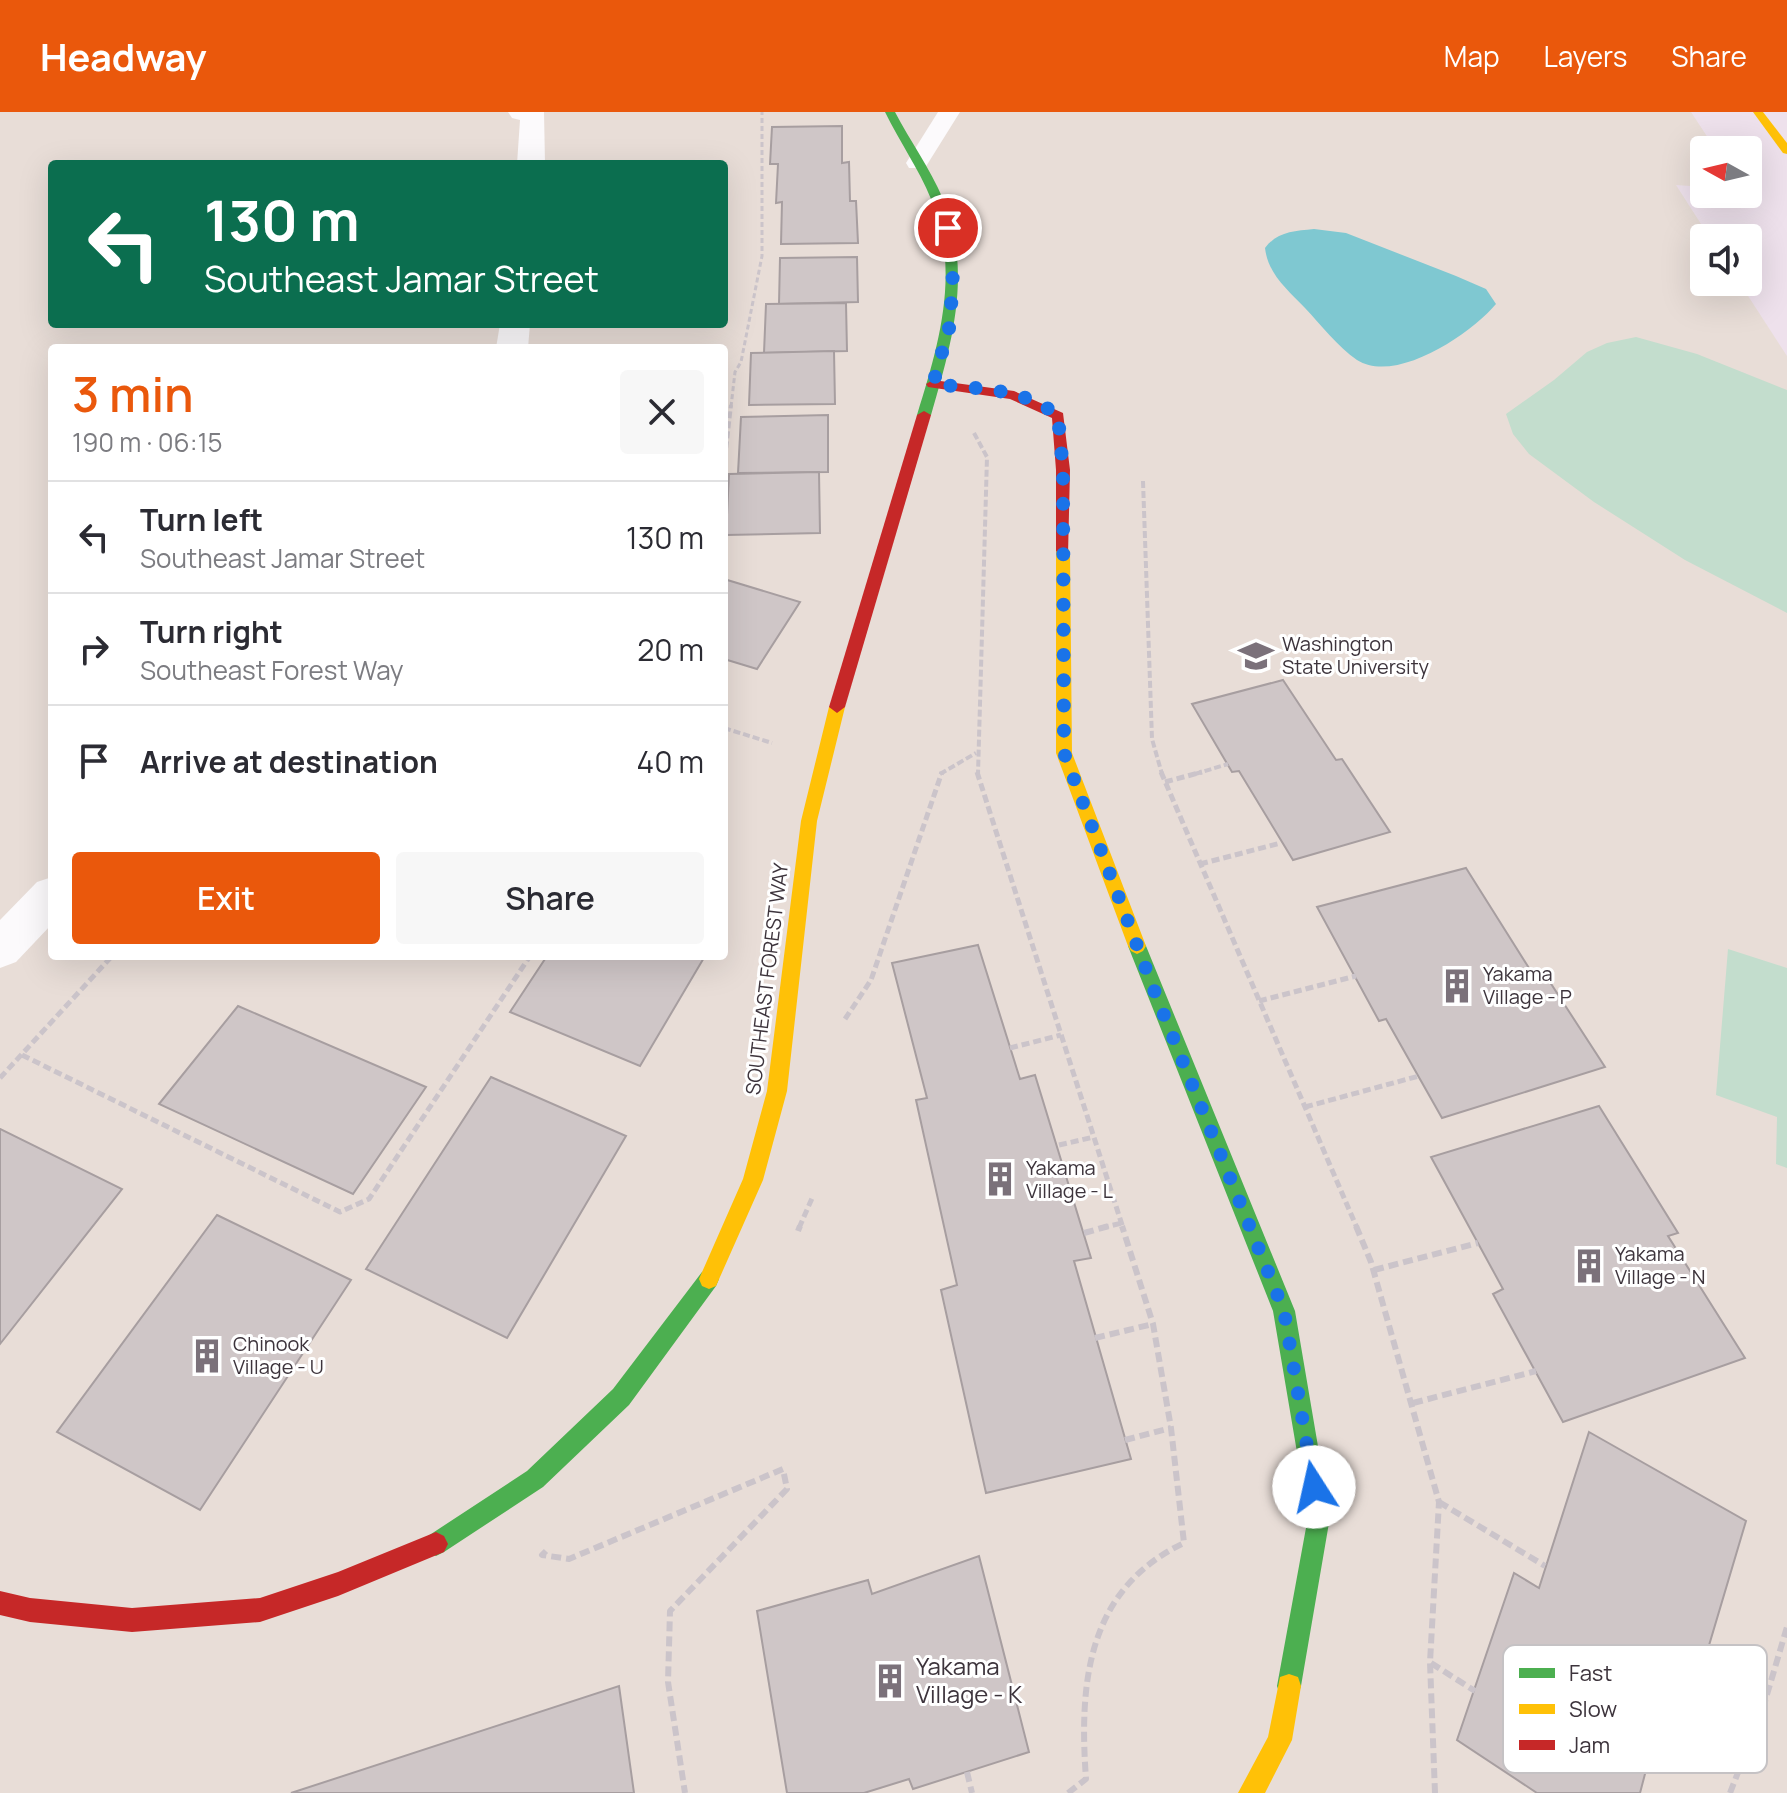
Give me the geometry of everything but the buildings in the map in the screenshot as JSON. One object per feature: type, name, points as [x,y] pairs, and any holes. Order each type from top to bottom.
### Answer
[{"type":"street","points":[[521,112],[533,115],[531,160]]},
{"type":"street","name":"SOUTHEAST FOREST WAY","points":[[0,1603],[30,1610],[132,1620],[260,1610],[325,1589],[435,1545],[535,1479],[621,1397],[710,1278],[753,1180],[777,1091],[809,821],[822,759],[950,325],[953,272],[948,228],[890,112]]},
{"type":"street","points":[[1758,112],[1787,151]]},
{"type":"street","points":[[933,384],[1024,396],[1045,405],[1058,416],[1063,470],[1064,753],[1157,998],[1284,1311],[1319,1517],[1280,1740],[1251,1793]]},
{"type":"street","points":[[0,949],[48,899]]},
{"type":"lane","points":[[917,163],[949,112]]},
{"type":"path","points":[[728,433],[735,372],[741,362],[762,256],[762,112]]},
{"type":"path","points":[[967,419],[987,457],[976,767],[1153,1324],[1171,1428],[1184,1543],[1152,1559],[1129,1582],[1112,1604],[1096,1635],[1083,1706],[1086,1779],[1068,1793]]},
{"type":"path","points":[[1143,481],[1152,739],[1165,782],[1374,1270],[1439,1502],[1430,1662],[1435,1793]]},
{"type":"path","points":[[1165,782],[1228,764]]},
{"type":"path","points":[[1200,864],[1281,843]]},
{"type":"path","points":[[0,1078],[108,960]]},
{"type":"path","points":[[22,1055],[340,1212],[369,1199],[527,960]]},
{"type":"path","points":[[1259,1001],[1356,976]]},
{"type":"path","points":[[1010,1048],[1061,1035]]},
{"type":"path","points":[[1305,1107],[1419,1076]]},
{"type":"path","points":[[1059,1145],[1094,1137]]},
{"type":"path","points":[[1084,1233],[1122,1223]]},
{"type":"path","points":[[1374,1270],[1478,1243]]},
{"type":"path","points":[[1095,1338],[1153,1324]]},
{"type":"path","points":[[1412,1403],[1536,1371]]},
{"type":"path","points":[[1125,1440],[1171,1428]]},
{"type":"path","points":[[1439,1502],[1545,1566]]},
{"type":"path","points":[[1767,1694],[1787,1627]]},
{"type":"path","points":[[1430,1662],[1475,1691]]},
{"type":"path","points":[[967,1772],[972,1793]]},
{"type":"path","points":[[1730,1793],[1738,1773]]},
{"type":"shaded area","name":"Washington State University","points":[[0,112],[1691,112],[1707,136],[1690,136],[1690,186],[1676,185],[1701,224],[1690,224],[1690,296],[1748,296],[1787,356],[1787,1793],[0,1793]]},
{"type":"green space","points":[[1636,337],[1697,354],[1787,390],[1787,613],[1685,560],[1594,502],[1529,454],[1513,434],[1506,414],[1587,352],[1607,343]]},
{"type":"green space","points":[[1728,949],[1787,968],[1787,1168],[1776,1164],[1777,1117],[1716,1095]]},
{"type":"water","points":[[1314,229],[1346,233],[1456,276],[1486,289],[1496,304],[1452,341],[1412,361],[1392,366],[1373,366],[1357,360],[1285,288],[1267,257],[1265,248],[1280,235]]},
{"type":"traffic: fast","points":[[890,112],[937,199],[947,226],[952,253],[951,307],[940,361],[924,415]]},
{"type":"traffic: fast","points":[[1137,946],[1284,1311],[1319,1517],[1289,1686]]},
{"type":"traffic: fast","points":[[436,1544],[535,1479],[621,1397],[709,1279]]},
{"type":"traffic: slow","points":[[1758,112],[1787,151]]},
{"type":"traffic: slow","points":[[1063,551],[1064,753],[1137,946]]},
{"type":"traffic: slow","points":[[709,1279],[753,1180],[777,1091],[809,821],[837,707]]},
{"type":"traffic: slow","points":[[1251,1793],[1280,1740],[1289,1686]]},
{"type":"traffic: jam","points":[[933,384],[1014,396],[1044,407],[1058,416],[1063,470],[1063,551]]},
{"type":"traffic: jam","points":[[837,707],[924,415]]},
{"type":"traffic: jam","points":[[0,1603],[30,1610],[132,1620],[260,1610],[338,1584],[436,1544]]},
{"type":"place","name":"Washington State University","points":[[1256,656]]},
{"type":"place","name":"Yakama Village - P","points":[[1457,986]]},
{"type":"place","name":"Yakama Village - L","points":[[1000,1179]]},
{"type":"place","name":"Yakama Village - N","points":[[1589,1266]]},
{"type":"place","name":"Chinook Village - U","points":[[207,1356]]},
{"type":"place","name":"Yakama Village - K","points":[[890,1681]]},
{"type":"route","points":[[948,228],[953,272],[950,325],[933,384],[1024,396],[1045,405],[1058,416],[1063,470],[1064,753],[1157,998],[1284,1311],[1314,1487]]}]
